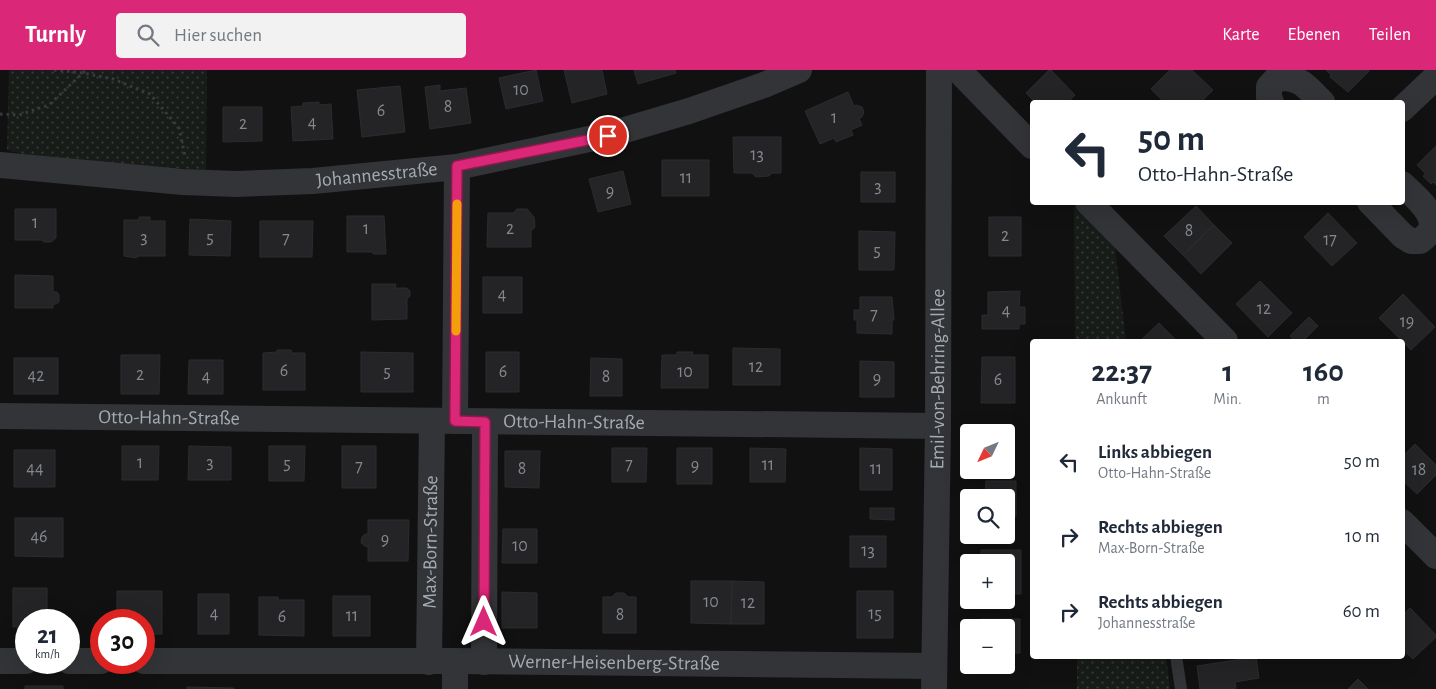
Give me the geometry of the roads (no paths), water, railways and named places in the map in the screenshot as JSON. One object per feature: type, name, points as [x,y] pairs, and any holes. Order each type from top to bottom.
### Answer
[{"type":"street","name":"Johannesstraße","points":[[0,165],[183,182],[236,184],[313,181],[457,166],[608,136],[689,111],[799,70]]},
{"type":"street","name":"Emil-von-Behring-Allee","points":[[934,678],[938,426],[939,70]]},
{"type":"street","points":[[958,70],[1030,144]]},
{"type":"street","points":[[1270,100],[1269,87],[1277,78],[1291,77],[1301,82],[1320,100]]},
{"type":"street","points":[[1405,107],[1436,77]]},
{"type":"street","name":"Max-Born-Straße","points":[[429,662],[457,166]]},
{"type":"street","points":[[1373,205],[1403,236],[1411,242],[1420,242],[1431,231],[1433,220],[1429,212],[1405,187]]},
{"type":"street","points":[[1091,205],[1223,339]]},
{"type":"street","name":"Otto-Hahn-Straße","points":[[0,416],[938,426]]},
{"type":"street","points":[[484,662],[485,422]]},
{"type":"street","points":[[1405,525],[1436,556]]},
{"type":"street","points":[[0,661],[15,661]]},
{"type":"street","name":"Werner-Heisenberg-Straße","points":[[155,661],[455,661],[934,678]]},
{"type":"street","points":[[455,661],[455,689]]},
{"type":"lane","points":[[1176,659],[1181,689]]}]
